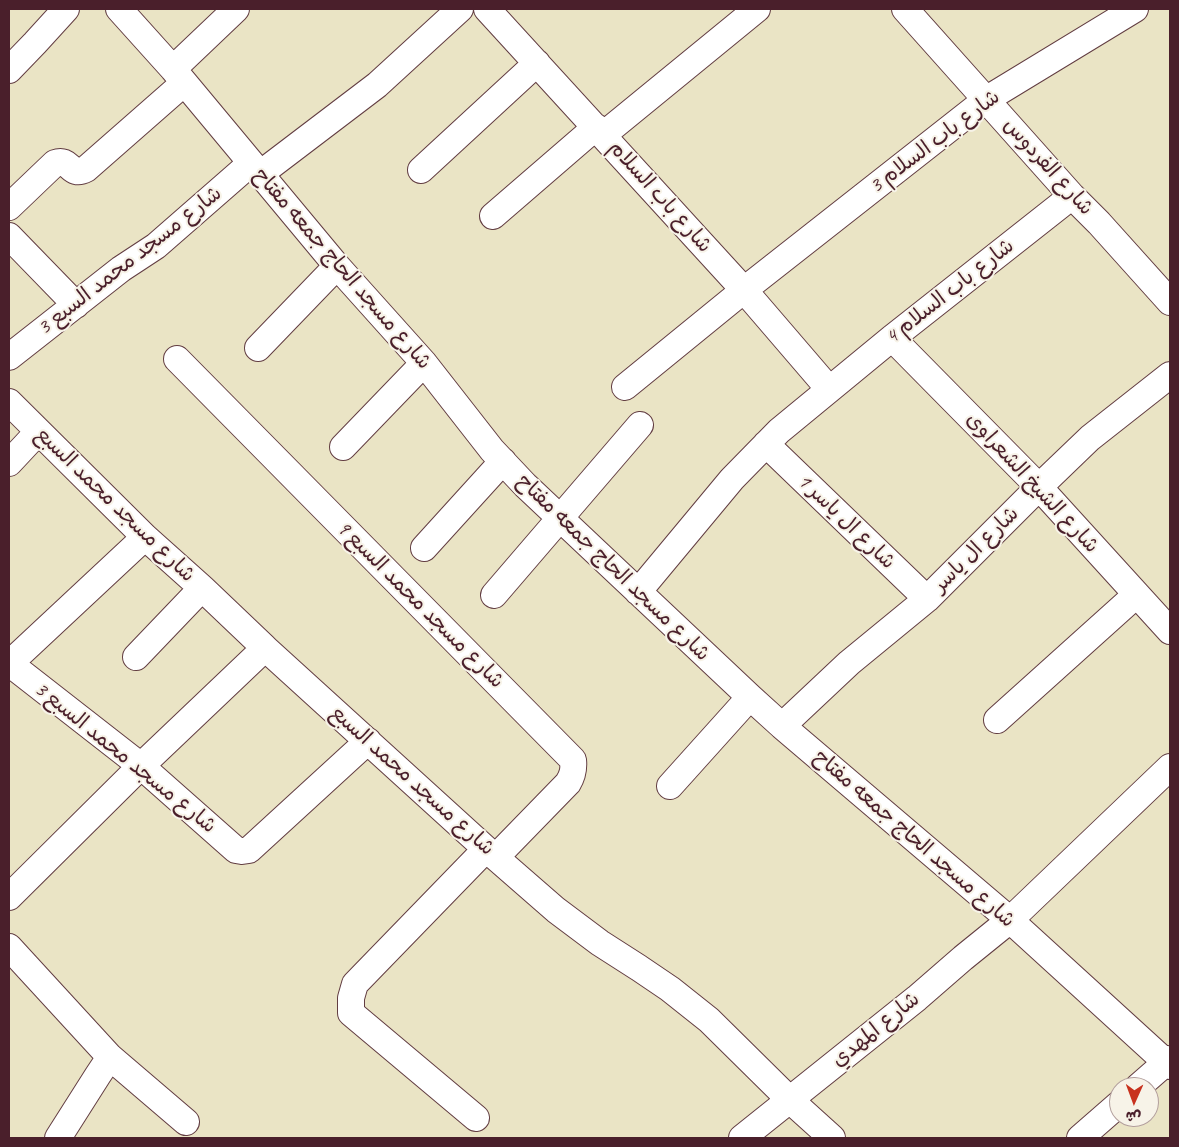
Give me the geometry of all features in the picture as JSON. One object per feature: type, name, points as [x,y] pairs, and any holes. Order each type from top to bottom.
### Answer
[{"type":"street","points":[[9,70],[66,9]]},
{"type":"street","name":"شارع مسجد الحاج جمعه مفتاح","points":[[119,9],[178,76],[337,266],[424,363],[492,450],[525,485],[782,726],[1010,920],[1169,1062]]},
{"type":"street","points":[[9,207],[55,163],[64,162],[74,171],[86,169],[178,76],[236,9]]},
{"type":"street","name":"شارع مسجد محمد السبع 3","points":[[9,357],[121,269],[156,246],[255,169],[378,85],[460,9]]},
{"type":"street","points":[[492,216],[757,9]]},
{"type":"street","name":"شارع الفردوس","points":[[905,9],[1072,196],[1170,302]]},
{"type":"street","name":"شارع باب السلام 3","points":[[625,387],[744,290],[987,99],[1135,9]]},
{"type":"street","name":"شارع باب السلام","points":[[491,10],[744,290],[829,389]]},
{"type":"street","points":[[421,170],[537,63]]},
{"type":"street","name":"شارع باب السلام 4","points":[[638,592],[732,479],[779,431],[892,338],[1072,196]]},
{"type":"street","points":[[9,236],[76,305]]},
{"type":"street","points":[[258,348],[337,266]]},
{"type":"street","name":"شارع الشيخ الشعراوى","points":[[892,338],[1038,487],[1170,631]]},
{"type":"street","name":"شارع مسجد محمد السبع 9","points":[[177,359],[574,760],[572,776],[568,783],[491,853]]},
{"type":"street","points":[[342,446],[424,363]]},
{"type":"street","name":"شارع ال ياسر","points":[[782,726],[849,663],[927,599],[1038,487],[1090,438],[1170,375]]},
{"type":"street","name":"شارع مسجد محمد السبع","points":[[9,402],[145,538],[491,853],[556,910],[600,943],[670,989],[710,1020],[790,1100],[832,1138]]},
{"type":"street","points":[[494,595],[640,425]]},
{"type":"street","points":[[9,462],[38,432]]},
{"type":"street","name":"شارع ال ياسر 1","points":[[766,444],[927,599]]},
{"type":"street","points":[[424,548],[503,461]]},
{"type":"street","points":[[9,663],[145,538]]},
{"type":"street","points":[[136,657],[202,588]]},
{"type":"street","points":[[997,720],[1136,595]]},
{"type":"street","points":[[9,897],[141,766],[264,648]]},
{"type":"street","name":"شارع مسجد محمد السبع 3","points":[[9,663],[141,766],[236,850],[242,852],[249,850],[368,741]]},
{"type":"street","points":[[670,786],[750,697]]},
{"type":"street","points":[[1010,920],[1170,767]]},
{"type":"street","points":[[476,1118],[351,1013],[351,998],[355,984],[491,853]]},
{"type":"street","name":"شارع المهدي","points":[[742,1138],[917,998],[962,958],[1010,920]]},
{"type":"street","points":[[9,947],[110,1057],[186,1122]]},
{"type":"street","points":[[58,1138],[110,1057]]},
{"type":"street","points":[[1150,1077],[1169,1062]]},
{"type":"street","points":[[1080,1138],[1109,1113]]}]
